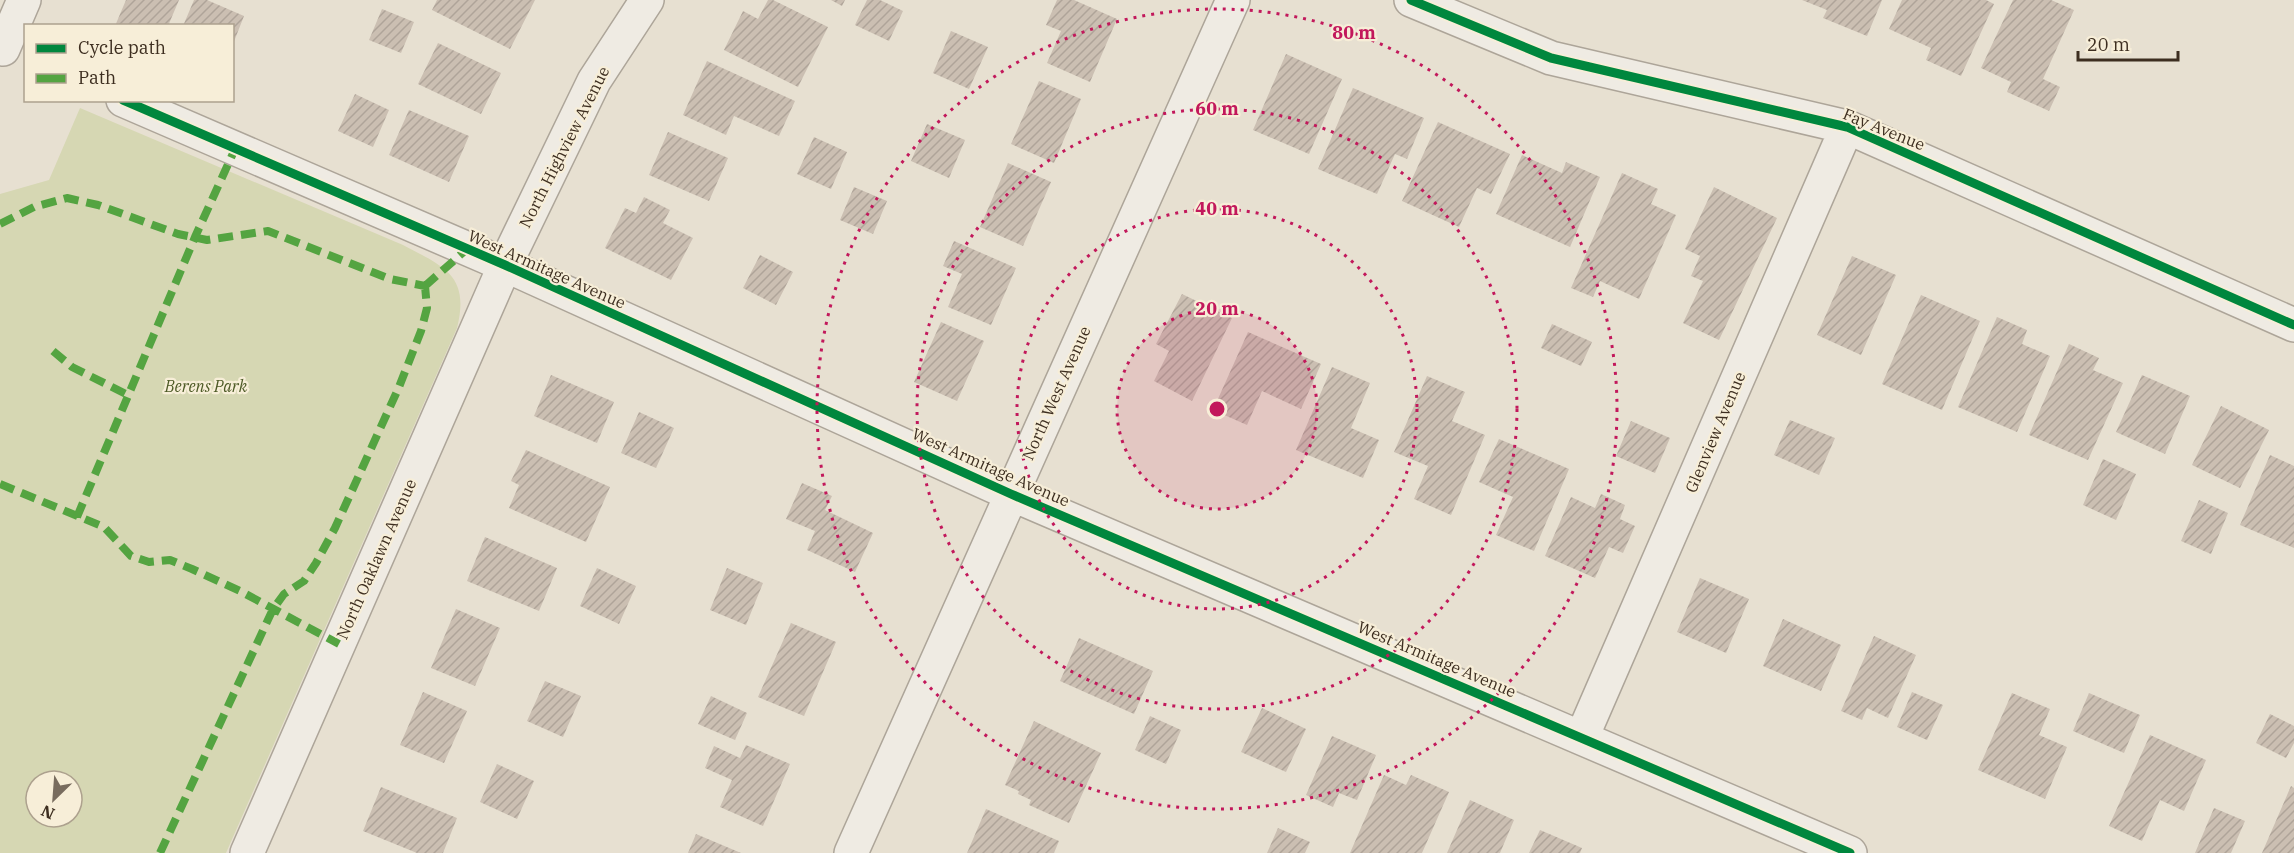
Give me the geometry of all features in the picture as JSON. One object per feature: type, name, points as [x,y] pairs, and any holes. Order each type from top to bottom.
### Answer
[{"type":"street","points":[[10,52],[24,0]]},
{"type":"street","name":"North Highview Avenue","points":[[505,266],[594,81],[647,0]]},
{"type":"street","name":"North West Avenue","points":[[851,853],[1233,0]]},
{"type":"street","name":"Fay Avenue","points":[[1411,0],[1551,58],[1847,128],[2294,325]]},
{"type":"street","name":"West Armitage Avenue","points":[[128,102],[505,266],[1011,494],[1850,853]]},
{"type":"street","name":"Glenview Avenue","points":[[1582,737],[1847,128]]},
{"type":"street","name":"North Oaklawn Avenue","points":[[247,853],[505,266]]},
{"type":"green space","name":"Berens Park","points":[[80,108],[403,245],[442,267],[457,285],[460,310],[457,328],[226,853],[0,853],[0,194],[49,180]]},
{"type":"building","points":[[126,0],[179,0],[169,24],[116,24]]},
{"type":"building","points":[[194,0],[207,0],[244,16],[234,41],[234,24],[184,24]]},
{"type":"building","points":[[437,0],[535,0],[510,49],[432,10]]},
{"type":"building","points":[[768,0],[773,0],[828,27],[798,87],[724,50],[743,11],[758,19]]},
{"type":"building","points":[[831,0],[845,0],[842,6]]},
{"type":"building","points":[[867,0],[880,0],[903,11],[889,41],[855,25]]},
{"type":"building","points":[[1057,0],[1074,0],[1117,19],[1090,82],[1047,63],[1061,31],[1046,25]]},
{"type":"building","points":[[1802,0],[1882,0],[1867,36],[1823,18],[1827,10]]},
{"type":"building","points":[[1902,0],[1986,0],[1994,4],[1961,76],[1926,60],[1931,48],[1889,29]]},
{"type":"building","points":[[2013,0],[2051,0],[2074,10],[2043,79],[2060,87],[2049,111],[2007,92],[2011,82],[1981,68]]},
{"type":"building","points":[[382,9],[414,22],[401,53],[369,40]]},
{"type":"building","points":[[951,31],[988,47],[969,89],[933,73]]},
{"type":"building","points":[[438,43],[501,73],[481,114],[418,84]]},
{"type":"building","points":[[1286,54],[1342,79],[1309,154],[1253,130]]},
{"type":"building","points":[[707,61],[795,101],[779,136],[734,116],[726,135],[683,115]]},
{"type":"building","points":[[1039,81],[1081,99],[1054,163],[1011,144]]},
{"type":"building","points":[[1353,88],[1424,118],[1407,159],[1395,154],[1377,194],[1318,169]]},
{"type":"building","points":[[355,94],[389,110],[373,147],[338,131]]},
{"type":"building","points":[[409,110],[469,136],[449,182],[389,155]]},
{"type":"building","points":[[1438,122],[1510,154],[1491,194],[1477,188],[1459,227],[1402,201]]},
{"type":"building","points":[[927,124],[965,140],[949,178],[911,161]]},
{"type":"building","points":[[668,132],[728,158],[709,201],[649,175]]},
{"type":"building","points":[[814,137],[847,152],[831,189],[797,174]]},
{"type":"building","points":[[1522,155],[1562,173],[1566,162],[1600,177],[1570,247],[1496,214]]},
{"type":"building","points":[[1008,163],[1051,182],[1023,246],[980,227]]},
{"type":"building","points":[[1622,173],[1658,189],[1651,204],[1676,215],[1639,299],[1600,281],[1593,297],[1571,288]]},
{"type":"building","points":[[854,187],[887,201],[873,234],[840,220]]},
{"type":"building","points":[[1714,187],[1777,218],[1719,340],[1683,323],[1703,281],[1691,276],[1700,256],[1685,249]]},
{"type":"building","points":[[644,197],[670,210],[663,223],[693,238],[671,280],[605,248],[625,208],[636,213]]},
{"type":"building","points":[[954,241],[1016,268],[991,325],[948,307],[962,274],[943,266]]},
{"type":"building","points":[[760,255],[793,272],[776,305],[743,288]]},
{"type":"building","points":[[1852,256],[1896,275],[1861,355],[1817,335]]},
{"type":"building","points":[[1182,294],[1232,318],[1192,401],[1154,381],[1169,351],[1156,344]]},
{"type":"building","points":[[1921,295],[1980,321],[1942,410],[1882,384]]},
{"type":"building","points":[[1997,317],[2027,330],[2022,344],[2050,356],[2017,432],[1958,407]]},
{"type":"building","points":[[941,322],[984,341],[957,401],[914,382]]},
{"type":"building","points":[[1552,324],[1592,342],[1581,366],[1541,348]]},
{"type":"building","points":[[1248,332],[1321,364],[1301,409],[1262,391],[1247,425],[1213,410]]},
{"type":"building","points":[[2069,344],[2099,358],[2093,370],[2123,383],[2088,460],[2029,435]]},
{"type":"building","points":[[1332,367],[1370,383],[1351,428],[1379,440],[1363,478],[1296,450]]},
{"type":"building","points":[[551,375],[614,402],[597,443],[534,416]]},
{"type":"building","points":[[2142,375],[2190,396],[2165,454],[2116,432]]},
{"type":"building","points":[[1427,376],[1465,392],[1452,421],[1485,435],[1451,515],[1414,499],[1428,466],[1394,452]]},
{"type":"building","points":[[2221,406],[2269,430],[2240,488],[2192,465]]},
{"type":"building","points":[[639,412],[674,428],[656,468],[621,453]]},
{"type":"building","points":[[1790,420],[1835,438],[1819,475],[1774,455]]},
{"type":"building","points":[[1631,421],[1670,438],[1655,473],[1616,456]]},
{"type":"building","points":[[1499,439],[1569,469],[1534,551],[1496,535],[1513,497],[1479,482]]},
{"type":"building","points":[[526,450],[610,487],[586,542],[509,508],[519,485],[511,481]]},
{"type":"building","points":[[2270,455],[2294,466],[2294,548],[2240,525]]},
{"type":"building","points":[[2103,459],[2136,474],[2116,520],[2083,505]]},
{"type":"building","points":[[802,483],[832,496],[825,510],[873,533],[855,572],[807,550],[815,531],[786,519]]},
{"type":"building","points":[[1601,494],[1625,505],[1620,519],[1635,526],[1623,553],[1609,547],[1595,578],[1545,556],[1571,497],[1595,508]]},
{"type":"building","points":[[2199,500],[2228,513],[2211,554],[2181,541]]},
{"type":"building","points":[[485,537],[557,568],[539,611],[467,581]]},
{"type":"building","points":[[597,568],[636,586],[619,624],[580,606]]},
{"type":"building","points":[[727,568],[763,583],[746,625],[710,610]]},
{"type":"building","points":[[1700,578],[1749,599],[1726,653],[1677,632]]},
{"type":"building","points":[[456,609],[500,628],[475,686],[431,668]]},
{"type":"building","points":[[1783,619],[1841,645],[1821,691],[1763,666]]},
{"type":"building","points":[[791,623],[836,642],[804,716],[758,697]]},
{"type":"building","points":[[1874,636],[1916,655],[1888,718],[1867,708],[1862,720],[1841,711]]},
{"type":"building","points":[[1079,638],[1153,671],[1134,714],[1060,681]]},
{"type":"building","points":[[545,681],[581,696],[563,737],[527,721]]},
{"type":"building","points":[[423,692],[467,711],[444,763],[400,745]]},
{"type":"building","points":[[1912,692],[1943,705],[1927,740],[1897,727]]},
{"type":"building","points":[[2012,693],[2050,709],[2039,735],[2067,747],[2045,799],[1978,770]]},
{"type":"building","points":[[2089,693],[2140,715],[2124,753],[2073,731]]},
{"type":"building","points":[[711,696],[747,713],[735,740],[698,724]]},
{"type":"building","points":[[1262,708],[1306,729],[1286,772],[1241,752]]},
{"type":"building","points":[[2270,714],[2294,726],[2294,743],[2286,758],[2256,743]]},
{"type":"building","points":[[1150,716],[1181,730],[1166,764],[1135,750]]},
{"type":"building","points":[[1034,721],[1101,753],[1069,823],[1029,805],[1031,800],[1005,785]]},
{"type":"building","points":[[2150,735],[2206,760],[2184,811],[2160,800],[2142,841],[2109,826]]},
{"type":"building","points":[[1332,736],[1376,755],[1357,800],[1339,793],[1333,807],[1306,795]]},
{"type":"building","points":[[746,745],[790,764],[763,826],[720,807],[732,780],[705,768],[714,746],[740,758]]},
{"type":"building","points":[[497,764],[534,781],[517,819],[480,802]]},
{"type":"building","points":[[1384,775],[1406,785],[1411,775],[1449,792],[1422,853],[1350,853]]},
{"type":"building","points":[[2291,786],[2294,788],[2294,853],[2262,853]]},
{"type":"building","points":[[381,787],[457,818],[443,853],[417,853],[363,831]]},
{"type":"building","points":[[1470,800],[1514,820],[1500,853],[1447,853]]},
{"type":"building","points":[[2214,808],[2245,821],[2231,853],[2195,853]]},
{"type":"building","points":[[986,809],[1059,841],[1054,853],[967,853]]},
{"type":"building","points":[[1278,828],[1310,842],[1305,853],[1267,853]]},
{"type":"building","points":[[1540,830],[1582,848],[1580,853],[1529,853]]},
{"type":"building","points":[[696,834],[741,853],[688,853]]},
{"type":"marked path","points":[[77,517],[195,237],[235,149]]},
{"type":"marked path","points":[[0,224],[34,207],[67,198],[98,205],[178,234],[207,240],[268,231],[390,279],[425,286]]},
{"type":"marked path","points":[[425,286],[467,249]]},
{"type":"marked path","points":[[160,853],[273,609],[284,594],[304,581],[335,528],[399,387],[421,331],[427,308],[425,286]]},
{"type":"marked path","points":[[53,351],[72,367],[128,395]]},
{"type":"marked path","points":[[0,484],[104,527],[131,556],[149,562],[170,560],[192,569],[240,591],[339,644]]},
{"type":"cycle path","points":[[1411,0],[1551,58],[1847,127],[2294,325]]},
{"type":"cycle path","points":[[128,102],[505,265],[1011,494],[1850,853]]}]
